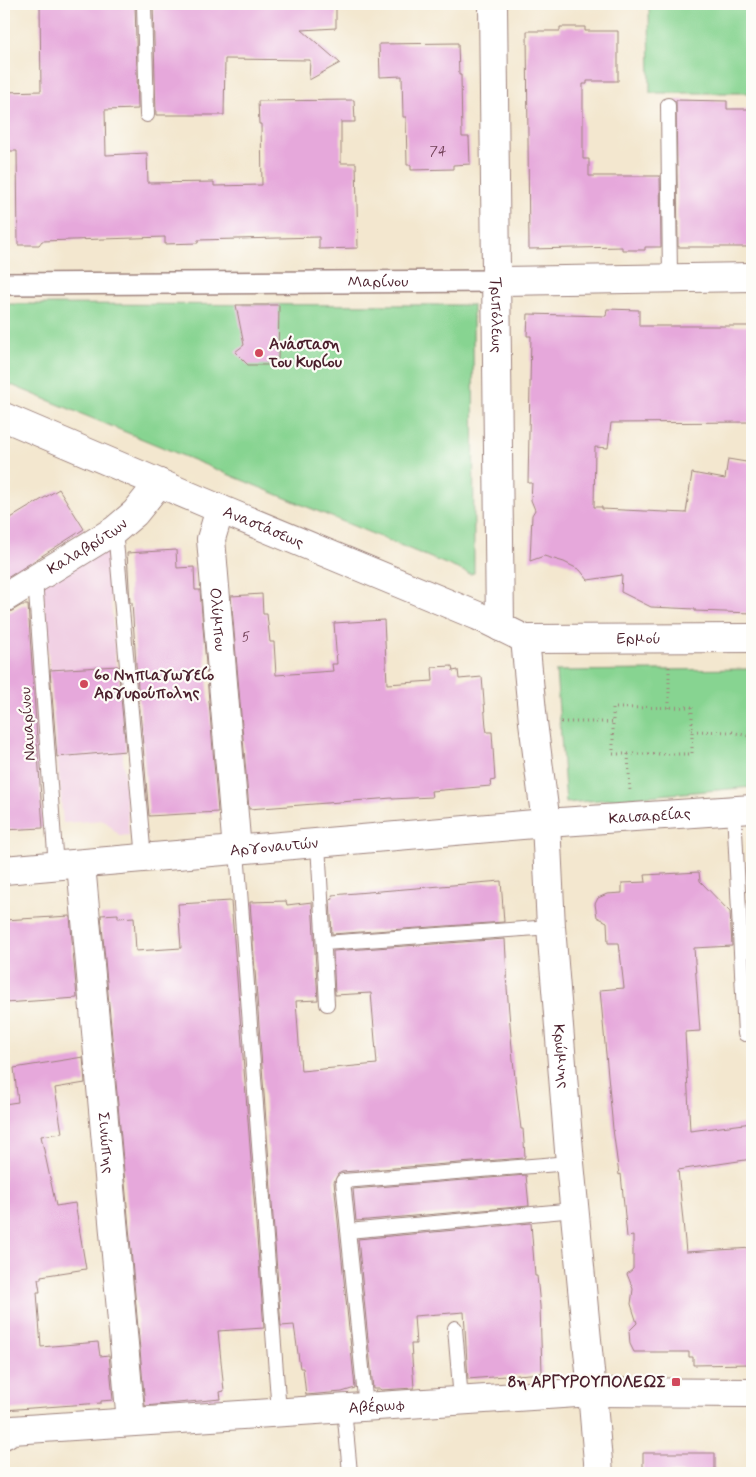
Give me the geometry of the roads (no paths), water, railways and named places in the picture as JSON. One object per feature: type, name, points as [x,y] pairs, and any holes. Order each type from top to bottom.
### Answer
[{"type":"street","name":"Τριπόλεως","points":[[493,4],[500,627]]},
{"type":"street","name":"Μαρίνου","points":[[4,284],[496,281],[752,277]]},
{"type":"street","name":"Αναστάσεως","points":[[4,417],[478,616],[525,639]]},
{"type":"street","name":"Καλαβρύτων","points":[[4,598],[115,530],[136,513],[159,483]]},
{"type":"street","name":"Ολύμπου","points":[[220,509],[211,539],[237,851]]},
{"type":"street","name":"Ερμού","points":[[525,639],[752,638]]},
{"type":"street","name":"Κρώμνης","points":[[525,639],[546,823],[551,927],[570,1163],[599,1473]]},
{"type":"street","name":"Καισαρείας","points":[[546,823],[743,809]]},
{"type":"street","name":"Αργοναυτών","points":[[4,870],[68,866],[546,823]]},
{"type":"street","name":"Σινώπης","points":[[68,866],[131,1422]]},
{"type":"street","name":"Αβέρωφ","points":[[4,1435],[12,1430],[592,1392],[752,1392]]},
{"type":"lane","points":[[144,4],[147,114]]},
{"type":"lane","points":[[668,105],[670,278]]},
{"type":"lane","points":[[115,530],[144,859]]},
{"type":"lane","name":"Ναυαρίνου","points":[[35,579],[68,866]]},
{"type":"lane","points":[[743,809],[745,1034]]},
{"type":"lane","points":[[318,844],[327,1004]]},
{"type":"lane","points":[[237,851],[279,1412]]},
{"type":"lane","points":[[324,943],[551,927]]},
{"type":"lane","points":[[350,1473],[355,1407],[348,1231],[344,1181],[570,1163]]},
{"type":"lane","points":[[348,1231],[575,1210]]},
{"type":"lane","points":[[455,1328],[461,1400]]},
{"type":"place","name":"Ανάσταση του Κυρίου","points":[[259,353]]},
{"type":"place","name":"6ο Νηπιαγωγείο Αργυρούπολης","points":[[84,684]]},
{"type":"place","name":"8η ΑΡΓΥΡΟΥΠΟΛΕΩΣ","points":[[676,1382]]}]
